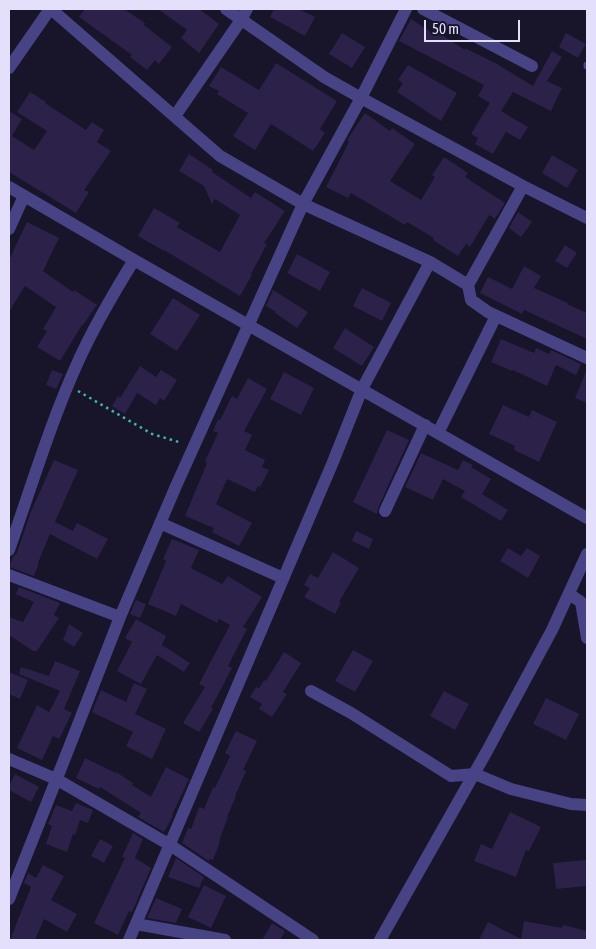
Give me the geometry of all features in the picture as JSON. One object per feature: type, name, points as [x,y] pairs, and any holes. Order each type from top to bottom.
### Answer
[{"type":"street","points":[[9,68],[51,9],[220,156],[303,204],[430,262],[468,285]]},
{"type":"street","points":[[226,9],[244,14],[324,77],[523,186],[587,218]]},
{"type":"street","points":[[9,900],[120,617],[193,446],[303,204],[361,98],[406,9]]},
{"type":"street","points":[[423,9],[532,66]]},
{"type":"street","points":[[175,116],[244,14]]},
{"type":"street","points":[[523,186],[468,285],[471,300],[488,312],[587,358]]},
{"type":"street","points":[[9,187],[587,518]]},
{"type":"street","points":[[9,229],[24,196]]},
{"type":"street","points":[[9,550],[54,419],[77,364],[104,309],[134,260]]},
{"type":"street","points":[[129,940],[333,462],[362,389],[430,262]]},
{"type":"street","points":[[438,433],[496,316]]},
{"type":"street","points":[[385,511],[425,425]]},
{"type":"street","points":[[160,523],[283,578]]},
{"type":"street","points":[[380,940],[474,774],[552,630],[587,554]]},
{"type":"street","points":[[9,575],[120,617]]},
{"type":"street","points":[[569,594],[581,602],[587,638]]},
{"type":"street","points":[[311,691],[351,712],[451,776],[474,774],[511,789],[571,804],[587,805]]},
{"type":"street","points":[[9,759],[56,780],[170,845],[313,940]]},
{"type":"street","points":[[136,924],[225,940]]},
{"type":"path","points":[[68,385],[152,434],[193,446]]},
{"type":"building","points":[[85,9],[124,9],[145,23],[144,25],[172,47],[159,64],[155,60],[147,70],[130,57],[132,55],[79,17]]},
{"type":"building","points":[[158,9],[199,9],[219,24],[199,53],[181,38],[187,30]]},
{"type":"building","points":[[274,9],[299,9],[315,17],[305,36],[270,17]]},
{"type":"building","points":[[411,19],[437,36],[439,33],[465,50],[465,48],[497,64],[533,86],[552,51],[562,57],[547,81],[562,88],[551,111],[513,92],[501,111],[528,127],[520,140],[506,132],[493,154],[475,144],[478,138],[471,134],[490,103],[478,96],[484,85],[399,41]]},
{"type":"building","points":[[342,33],[365,47],[352,68],[329,54]]},
{"type":"building","points":[[566,33],[586,44],[578,58],[559,47]]},
{"type":"building","points":[[276,63],[337,101],[320,129],[325,133],[313,151],[271,124],[255,150],[233,136],[248,113],[217,94],[219,91],[209,86],[221,67],[259,90]]},
{"type":"building","points":[[408,65],[457,93],[441,121],[397,92],[403,83],[398,80]]},
{"type":"building","points":[[30,92],[86,130],[92,122],[104,130],[97,142],[111,151],[84,190],[89,192],[76,213],[9,172],[9,111],[22,119],[12,136],[34,150],[47,131],[17,112]]},
{"type":"building","points":[[365,113],[390,131],[392,128],[415,144],[390,181],[421,200],[435,177],[432,175],[444,157],[468,173],[465,177],[505,203],[495,219],[489,215],[470,247],[466,244],[458,256],[433,240],[434,238],[407,222],[405,225],[351,193],[348,198],[326,187],[349,142],[347,140]]},
{"type":"building","points":[[189,154],[251,198],[255,192],[285,211],[264,243],[267,244],[240,296],[138,236],[154,208],[180,223],[177,227],[220,252],[240,215],[215,199],[212,204],[204,186],[179,171]]},
{"type":"building","points":[[552,155],[578,170],[567,188],[542,173]]},
{"type":"building","points":[[518,212],[532,222],[521,237],[509,228]]},
{"type":"building","points":[[27,222],[59,238],[43,271],[73,292],[74,290],[97,305],[60,361],[37,347],[47,331],[43,329],[56,307],[25,286],[9,312],[9,260]]},
{"type":"building","points":[[565,245],[577,253],[567,268],[555,261]]},
{"type":"building","points":[[297,254],[330,272],[320,291],[287,273]]},
{"type":"building","points":[[524,266],[541,276],[534,288],[587,313],[587,339],[524,310],[522,314],[480,293],[488,277],[512,289]]},
{"type":"building","points":[[362,288],[391,303],[382,321],[353,306]]},
{"type":"building","points":[[273,290],[308,312],[297,328],[266,306]]},
{"type":"building","points":[[173,298],[200,315],[177,351],[150,334]]},
{"type":"building","points":[[345,328],[374,347],[362,366],[333,348]]},
{"type":"building","points":[[501,339],[534,353],[536,348],[549,354],[551,350],[581,364],[576,375],[556,365],[547,386],[491,362]]},
{"type":"building","points":[[140,366],[156,377],[161,370],[177,380],[164,401],[160,398],[156,405],[137,393],[125,414],[112,406],[118,396],[120,398]]},
{"type":"building","points":[[587,369],[587,403],[575,398]]},
{"type":"building","points":[[52,370],[63,374],[56,389],[46,385]]},
{"type":"building","points":[[284,372],[314,388],[301,415],[270,399]]},
{"type":"building","points":[[248,378],[267,389],[244,431],[252,435],[245,450],[265,460],[262,467],[269,470],[260,487],[258,486],[255,492],[227,479],[216,504],[252,523],[239,546],[212,532],[214,528],[185,516],[207,463],[205,461],[218,433],[213,431],[218,419],[220,420],[232,396],[237,399]]},
{"type":"building","points":[[503,405],[529,417],[532,410],[557,422],[539,462],[514,450],[515,446],[489,434]]},
{"type":"building","points":[[387,430],[409,440],[377,514],[353,502]]},
{"type":"building","points":[[421,453],[458,470],[463,460],[491,479],[482,494],[508,510],[501,521],[461,497],[465,491],[443,479],[433,500],[405,487]]},
{"type":"building","points":[[54,460],[78,470],[55,522],[73,531],[77,523],[108,539],[97,559],[50,534],[34,576],[9,567],[17,553],[30,514]]},
{"type":"building","points":[[356,531],[373,539],[369,549],[352,541]]},
{"type":"building","points":[[172,539],[199,550],[191,568],[222,584],[228,576],[262,597],[243,627],[247,629],[228,666],[232,668],[211,708],[213,709],[199,732],[183,723],[205,687],[199,684],[230,625],[219,619],[217,623],[181,604],[176,616],[148,604],[166,561],[163,559]]},
{"type":"building","points":[[508,548],[521,556],[527,548],[540,556],[528,578],[500,561]]},
{"type":"building","points":[[333,552],[359,568],[339,602],[341,603],[335,614],[304,597],[310,588],[304,585],[310,574],[318,578]]},
{"type":"building","points":[[19,587],[60,603],[54,615],[59,618],[37,651],[33,651],[9,635],[9,617],[23,622],[34,602],[16,594]]},
{"type":"building","points":[[136,600],[146,604],[140,618],[130,614]]},
{"type":"building","points":[[136,619],[166,636],[162,645],[190,663],[184,672],[157,655],[141,684],[117,671],[132,642],[125,638]]},
{"type":"building","points":[[69,624],[83,633],[74,647],[63,640]]},
{"type":"building","points":[[353,650],[373,661],[355,692],[335,681]]},
{"type":"building","points":[[284,652],[301,663],[283,692],[287,694],[272,717],[259,709],[262,704],[250,697],[256,687],[259,688],[264,680],[266,681]]},
{"type":"building","points":[[55,661],[80,671],[64,709],[72,713],[59,739],[53,736],[42,760],[17,748],[37,705],[49,712],[60,691],[19,674],[21,667],[49,676]]},
{"type":"building","points":[[9,672],[28,680],[20,699],[9,694]]},
{"type":"building","points":[[134,683],[147,689],[135,714],[166,729],[152,759],[126,746],[133,732],[92,712],[101,690],[126,702]]},
{"type":"building","points":[[444,691],[469,704],[455,730],[430,716]]},
{"type":"building","points":[[546,698],[579,714],[566,740],[533,724]]},
{"type":"building","points":[[236,731],[257,741],[243,770],[246,771],[227,817],[213,860],[210,859],[209,861],[182,843],[188,828],[191,829],[199,807],[204,809],[213,787],[215,788],[230,756],[225,753]]},
{"type":"building","points":[[85,758],[116,772],[151,797],[166,767],[189,779],[164,832],[138,817],[141,813],[100,787],[99,789],[76,778]]},
{"type":"building","points":[[15,774],[39,787],[31,802],[9,790]]},
{"type":"building","points":[[76,803],[93,810],[88,823],[80,820],[67,852],[46,844],[52,826],[48,824],[56,805],[72,811]]},
{"type":"building","points":[[510,812],[541,827],[529,851],[526,850],[516,877],[474,861],[481,844],[492,849]]},
{"type":"building","points":[[133,833],[143,839],[135,858],[151,868],[132,912],[129,911],[118,935],[94,923],[125,858],[122,857]]},
{"type":"building","points":[[100,839],[113,846],[104,863],[91,856]]},
{"type":"building","points":[[176,858],[204,877],[199,888],[168,877]]},
{"type":"building","points":[[586,860],[587,886],[556,889],[553,863]]},
{"type":"building","points":[[43,865],[64,876],[51,900],[77,914],[67,932],[44,919],[35,940],[10,940],[31,887],[24,883],[28,873],[36,878]]},
{"type":"building","points":[[204,885],[226,896],[211,928],[188,917]]},
{"type":"building","points":[[156,898],[182,909],[176,923],[147,918]]},
{"type":"building","points":[[524,921],[562,928],[563,925],[587,931],[587,934],[585,940],[479,940],[488,922],[521,939]]},
{"type":"building","points":[[272,923],[285,931],[280,940],[262,940]]}]
